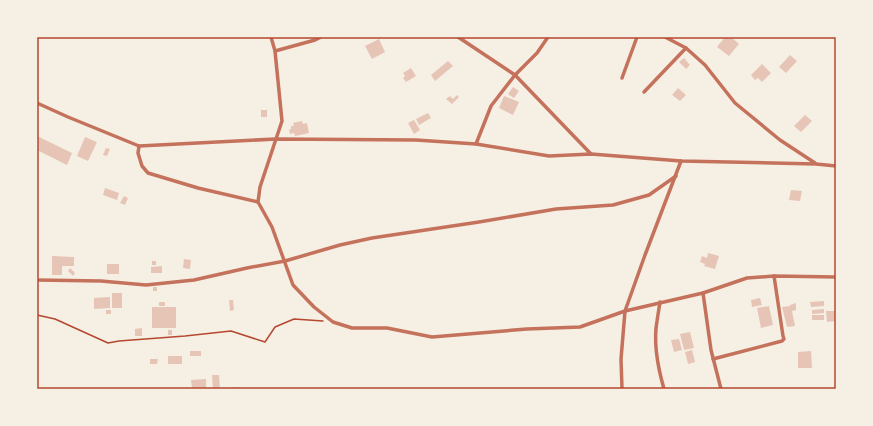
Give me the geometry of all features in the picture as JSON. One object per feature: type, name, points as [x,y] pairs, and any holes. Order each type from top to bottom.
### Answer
[{"type":"street","points":[[271,37],[275,51],[282,121],[260,187],[258,202],[272,227],[293,285],[314,307],[333,322],[352,328],[388,328],[432,337],[520,329],[580,327],[625,311],[703,293],[747,278],[774,276],[836,277]]},
{"type":"street","points":[[275,51],[321,37]]},
{"type":"street","points":[[458,37],[515,75],[591,154]]},
{"type":"street","points":[[476,144],[491,106],[515,75],[537,54],[548,37]]},
{"type":"street","points":[[622,78],[637,37]]},
{"type":"street","points":[[665,37],[686,48],[705,65],[735,103],[780,140],[816,164]]},
{"type":"street","points":[[644,92],[686,48]]},
{"type":"street","points":[[37,103],[139,146],[276,139],[416,140],[476,144],[549,156],[591,154],[682,161],[816,164],[836,166]]},
{"type":"street","points":[[139,146],[138,154],[142,166],[148,173],[198,188],[258,202]]},
{"type":"street","points":[[622,389],[621,359],[625,311],[682,161]]},
{"type":"street","points":[[37,280],[102,280],[146,285],[194,280],[285,261],[340,245],[372,238],[556,209],[613,205],[649,195],[676,176]]},
{"type":"street","points":[[713,360],[782,342],[784,339],[774,276]]},
{"type":"street","points":[[703,293],[711,350],[721,389]]},
{"type":"street","points":[[660,302],[656,322],[656,336],[658,358],[664,389]]},
{"type":"path","points":[[37,315],[55,319],[108,343],[231,331],[264,342],[275,327],[294,319],[333,322]]},
{"type":"building","points":[[725,37],[731,37],[739,44],[729,56],[717,47]]},
{"type":"building","points":[[379,39],[385,52],[372,59],[365,46]]},
{"type":"building","points":[[790,55],[797,61],[786,73],[779,67]]},
{"type":"building","points":[[684,58],[690,65],[686,69],[679,62]]},
{"type":"building","points":[[448,61],[453,66],[435,81],[431,75]]},
{"type":"building","points":[[762,64],[771,73],[762,82],[758,78],[755,80],[751,75]]},
{"type":"building","points":[[411,68],[416,76],[406,82],[403,78],[405,76],[403,73]]},
{"type":"building","points":[[513,87],[519,91],[514,98],[508,94]]},
{"type":"building","points":[[678,88],[686,95],[680,101],[672,95]]},
{"type":"building","points":[[457,95],[459,97],[452,104],[446,99],[450,96],[453,99]]},
{"type":"building","points":[[504,96],[519,102],[513,115],[499,108]]},
{"type":"building","points":[[261,110],[267,110],[267,117],[261,117]]},
{"type":"building","points":[[428,113],[431,118],[419,125],[416,119]]},
{"type":"building","points":[[805,115],[812,121],[801,132],[794,126]]},
{"type":"building","points":[[414,120],[420,130],[414,134],[408,123]]},
{"type":"building","points":[[302,121],[303,124],[307,123],[309,133],[295,136],[294,133],[290,134],[289,130],[291,129],[291,126],[294,126],[293,123]]},
{"type":"building","points":[[37,136],[72,153],[67,165],[37,150]]},
{"type":"building","points":[[85,137],[97,142],[88,161],[77,156]]},
{"type":"building","points":[[106,148],[110,149],[107,156],[103,155]]},
{"type":"building","points":[[105,188],[119,193],[117,200],[103,195]]},
{"type":"building","points":[[791,190],[802,191],[800,201],[789,200]]},
{"type":"building","points":[[124,196],[128,198],[125,205],[120,203]]},
{"type":"building","points":[[708,253],[719,256],[715,269],[704,266],[705,264],[700,262],[702,256],[707,258]]},
{"type":"building","points":[[52,256],[74,257],[74,266],[62,266],[62,275],[52,275]]},
{"type":"building","points":[[184,259],[191,260],[190,269],[183,268]]},
{"type":"building","points":[[152,261],[156,261],[156,265],[152,265]]},
{"type":"building","points":[[107,264],[119,264],[119,274],[107,274]]},
{"type":"building","points":[[162,266],[162,273],[151,273],[151,267]]},
{"type":"building","points":[[70,268],[75,273],[73,276],[68,271]]},
{"type":"building","points":[[153,287],[157,287],[157,291],[153,291]]},
{"type":"building","points":[[112,293],[122,293],[122,308],[112,308]]},
{"type":"building","points":[[110,297],[110,308],[94,309],[94,298]]},
{"type":"building","points":[[760,298],[762,305],[752,307],[751,300]]},
{"type":"building","points":[[229,300],[233,300],[234,310],[230,311]]},
{"type":"building","points":[[824,301],[824,306],[811,307],[810,302]]},
{"type":"building","points":[[159,302],[165,302],[165,306],[159,306]]},
{"type":"building","points":[[796,303],[796,310],[792,311],[795,326],[787,327],[782,307],[790,306]]},
{"type":"building","points":[[769,306],[773,325],[761,328],[757,308]]},
{"type":"building","points":[[152,307],[176,307],[176,328],[152,328]]},
{"type":"building","points":[[824,309],[824,313],[812,314],[812,310]]},
{"type":"building","points":[[106,310],[111,310],[111,314],[106,314]]},
{"type":"building","points":[[826,311],[836,311],[836,321],[827,322]]},
{"type":"building","points":[[812,315],[824,315],[824,320],[812,320]]},
{"type":"building","points":[[142,328],[142,336],[135,336],[135,329]]},
{"type":"building","points":[[168,330],[172,330],[172,335],[168,335]]},
{"type":"building","points":[[690,332],[694,348],[684,350],[680,334]]},
{"type":"building","points":[[679,339],[682,350],[674,352],[671,340]]},
{"type":"building","points":[[692,350],[695,362],[688,364],[685,352]]},
{"type":"building","points":[[190,351],[201,351],[201,356],[190,356]]},
{"type":"building","points":[[811,351],[812,368],[798,368],[798,352]]},
{"type":"building","points":[[168,356],[182,356],[182,364],[168,364]]},
{"type":"building","points":[[150,359],[158,359],[157,364],[150,364]]},
{"type":"building","points":[[212,375],[219,375],[220,389],[213,389]]},
{"type":"building","points":[[206,379],[206,389],[192,389],[191,380]]},
{"type":"building","points":[[240,387],[240,389],[226,389],[226,388]]}]
